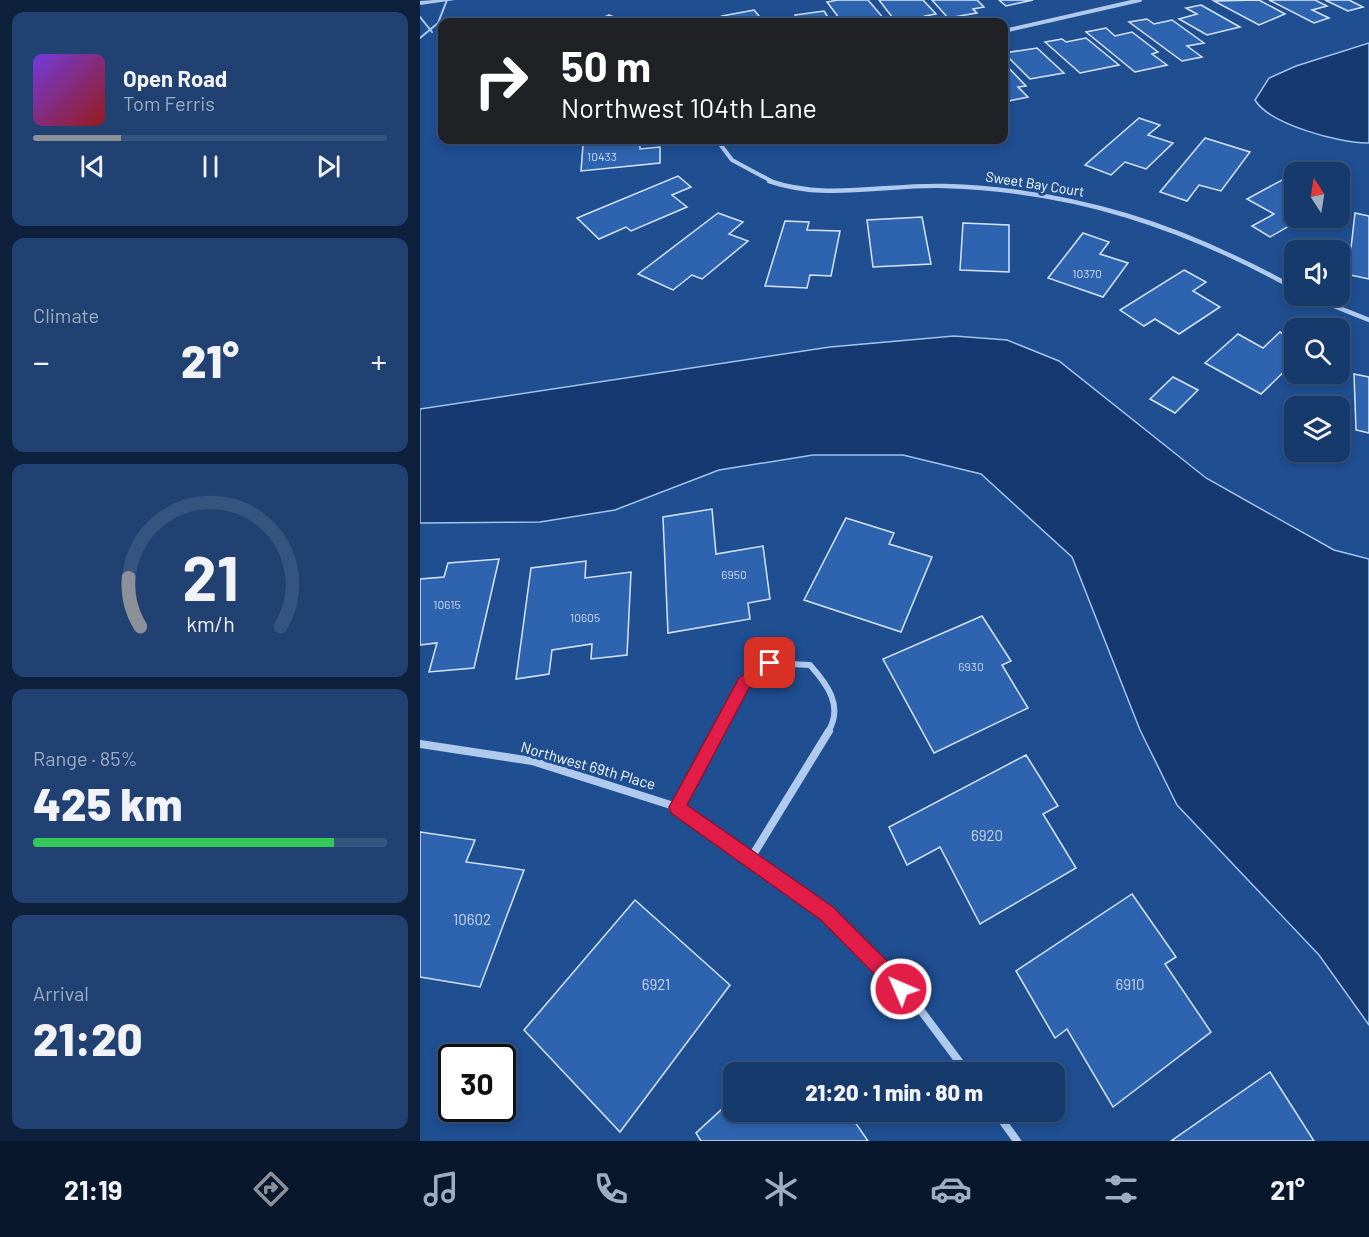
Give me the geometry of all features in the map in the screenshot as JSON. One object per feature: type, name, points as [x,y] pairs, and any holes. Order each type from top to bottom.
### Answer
[{"type":"street","points":[[420,3],[449,0]]},
{"type":"street","points":[[1008,30],[1140,0]]},
{"type":"street","name":"Sweet Bay Court","points":[[720,144],[728,155],[757,176],[809,191],[948,186],[997,188],[1109,208],[1163,224],[1209,242],[1284,283]]},
{"type":"street","points":[[1334,306],[1369,320]]},
{"type":"street","points":[[677,807],[744,683],[770,663],[810,665],[831,689],[834,723],[751,858]]},
{"type":"street","name":"Northwest 69th Place","points":[[420,744],[532,761],[677,807],[827,914],[916,1004],[960,1062]]},
{"type":"street","points":[[1003,1122],[1017,1141]]},
{"type":"lane","points":[[440,18],[449,0]]},
{"type":"lane","points":[[420,17],[432,32]]},
{"type":"lane","points":[[420,38],[432,32],[438,22]]},
{"type":"water","points":[[1369,43],[1369,143],[1341,140],[1307,131],[1275,117],[1255,100],[1269,78],[1296,66]]},
{"type":"water","points":[[954,336],[1007,340],[1059,361],[1206,478],[1334,550],[1369,559],[1369,1025],[1319,955],[1177,805],[1140,730],[1072,557],[981,474],[903,455],[813,455],[719,470],[615,510],[540,522],[420,523],[420,409],[830,347]]},
{"type":"building","points":[[868,0],[883,18],[839,18],[827,2]]},
{"type":"building","points":[[879,0],[923,0],[936,14],[925,16],[927,18],[893,18]]},
{"type":"building","points":[[932,0],[977,0],[984,7],[973,9],[977,13],[948,18]]},
{"type":"building","points":[[999,0],[1033,0],[1006,6]]},
{"type":"building","points":[[1259,0],[1285,14],[1259,25],[1214,1]]},
{"type":"building","points":[[1269,0],[1315,0],[1327,6],[1312,10],[1329,18],[1314,23]]},
{"type":"building","points":[[1325,0],[1349,0],[1363,7],[1348,11]]},
{"type":"building","points":[[1201,5],[1240,27],[1207,35],[1179,19],[1197,14],[1186,8]]},
{"type":"building","points":[[754,10],[761,18],[724,18],[722,16]]},
{"type":"building","points":[[824,11],[828,18],[797,18],[795,15]]},
{"type":"building","points":[[1147,19],[1154,24],[1172,20],[1204,43],[1187,46],[1202,57],[1182,61],[1129,22]]},
{"type":"building","points":[[1106,28],[1115,36],[1132,32],[1158,52],[1152,54],[1167,65],[1135,72],[1086,32]]},
{"type":"building","points":[[1086,38],[1119,65],[1080,73],[1045,42],[1062,39],[1066,42]]},
{"type":"building","points":[[1037,48],[1064,73],[1030,79],[1008,57],[1008,52]]},
{"type":"building","points":[[1008,67],[1026,86],[1018,87],[1028,97],[1008,101]]},
{"type":"building","points":[[1139,118],[1160,125],[1148,135],[1173,143],[1146,169],[1125,162],[1111,175],[1085,165]]},
{"type":"building","points":[[1205,138],[1250,152],[1221,191],[1199,185],[1187,201],[1160,192]]},
{"type":"building","points":[[640,144],[640,149],[660,147],[660,163],[581,171],[583,145]]},
{"type":"building","points":[[678,176],[691,187],[672,195],[687,207],[631,231],[626,227],[599,239],[577,218]]},
{"type":"building","points":[[1282,180],[1284,181],[1286,228],[1270,237],[1252,226],[1274,214],[1247,199]]},
{"type":"building","points":[[718,213],[743,222],[729,234],[748,241],[702,279],[692,275],[673,290],[638,274]]},
{"type":"building","points":[[1355,213],[1369,216],[1369,279],[1350,275]]},
{"type":"building","points":[[922,217],[931,264],[873,267],[867,220]]},
{"type":"building","points":[[785,221],[809,222],[807,230],[840,231],[831,276],[810,275],[807,288],[765,286]]},
{"type":"building","points":[[963,223],[1009,225],[1009,272],[960,270]]},
{"type":"building","points":[[1083,233],[1109,242],[1100,254],[1128,263],[1103,297],[1048,278]]},
{"type":"building","points":[[1184,270],[1206,282],[1193,291],[1220,307],[1179,334],[1155,319],[1144,326],[1120,310]]},
{"type":"building","points":[[1280,332],[1284,334],[1284,372],[1261,394],[1205,363],[1238,334],[1263,348]]},
{"type":"building","points":[[1354,374],[1369,377],[1369,433],[1356,430]]},
{"type":"building","points":[[1173,377],[1198,390],[1175,413],[1150,399]]},
{"type":"building","points":[[712,509],[716,554],[763,546],[770,599],[748,603],[750,619],[668,633],[663,517]]},
{"type":"building","points":[[846,518],[894,533],[889,544],[932,557],[901,632],[804,600]]},
{"type":"building","points":[[499,559],[474,668],[429,672],[437,643],[420,645],[420,579],[444,577],[448,563]]},
{"type":"building","points":[[586,561],[585,578],[631,572],[627,655],[591,659],[592,644],[552,650],[549,674],[516,679],[531,568]]},
{"type":"building","points":[[982,616],[1011,661],[1002,665],[1028,708],[934,753],[883,659]]},
{"type":"building","points":[[1026,755],[1058,806],[1043,814],[1076,868],[980,924],[940,847],[907,865],[889,827]]},
{"type":"building","points":[[420,832],[475,840],[466,862],[524,870],[480,987],[420,977]]},
{"type":"building","points":[[1132,894],[1176,957],[1165,964],[1211,1032],[1113,1107],[1067,1029],[1055,1038],[1016,971]]},
{"type":"building","points":[[635,900],[730,985],[620,1132],[524,1030]]},
{"type":"building","points":[[1270,1072],[1314,1141],[1171,1141]]},
{"type":"building","points":[[723,1108],[723,1122],[855,1122],[868,1141],[701,1141],[696,1133]]},
{"type":"route","points":[[770,663],[744,683],[677,807],[827,914],[901,989]]}]
